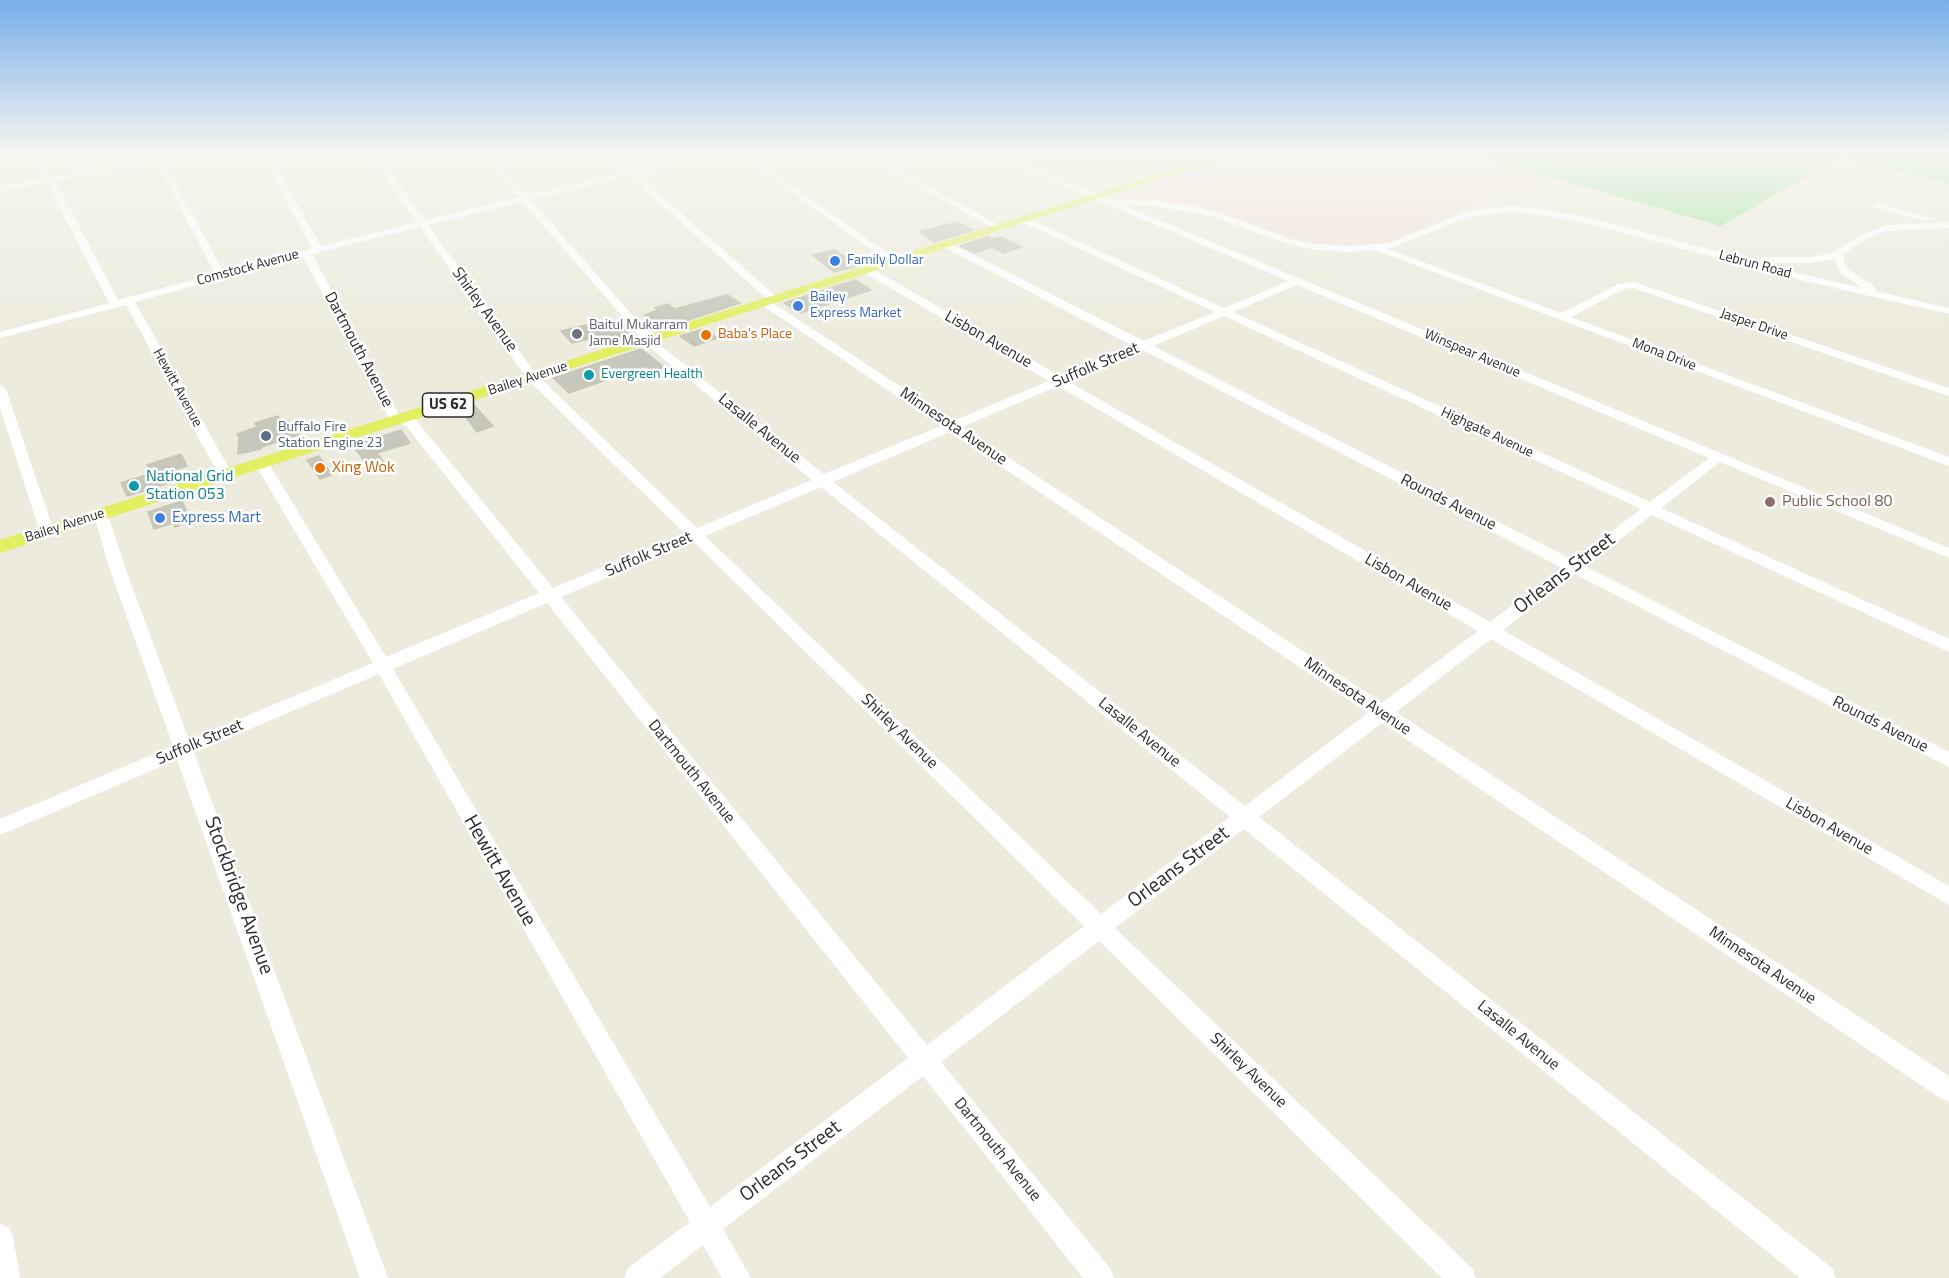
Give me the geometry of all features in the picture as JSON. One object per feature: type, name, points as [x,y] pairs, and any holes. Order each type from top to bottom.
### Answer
[{"type":"main road","name":"Bailey Avenue","points":[[0,547],[1042,215]]},
{"type":"street","points":[[68,215],[115,304]]},
{"type":"street","points":[[188,215],[221,276]]},
{"type":"street","name":"Dartmouth Avenue","points":[[294,215],[393,415],[411,423],[1100,1278]]},
{"type":"street","name":"Shirley Avenue","points":[[415,215],[532,377],[1462,1278]]},
{"type":"street","name":"Comstock Avenue","points":[[0,334],[457,215]]},
{"type":"street","name":"Lasalle Avenue","points":[[538,215],[649,340],[1821,1278]]},
{"type":"street","name":"Minnesota Avenue","points":[[678,215],[775,300],[953,426],[1949,1090]]},
{"type":"street","name":"Minnesota Avenue","points":[[689,215],[705,227],[775,300]]},
{"type":"street","points":[[829,215],[895,261]]},
{"type":"street","points":[[975,215],[999,228]]},
{"type":"street","name":"Winspear Avenue","points":[[1136,215],[1949,553]]},
{"type":"street","name":"Lebrun Road","points":[[1215,215],[1303,245],[1330,249],[1379,248],[1410,239],[1467,215]]},
{"type":"street","name":"Lebrun Road","points":[[1556,215],[1899,301],[1949,311]]},
{"type":"street","points":[[1878,230],[1883,221],[1881,215]]},
{"type":"street","points":[[1912,215],[1949,225]]},
{"type":"street","name":"Highgate Avenue","points":[[1025,220],[1949,646]]},
{"type":"street","points":[[1725,257],[1792,261],[1839,255],[1878,230],[1911,225],[1949,225]]},
{"type":"street","points":[[693,229],[705,227]]},
{"type":"street","name":"Rounds Avenue","points":[[947,245],[1949,760]]},
{"type":"street","name":"Mona Drive","points":[[1379,248],[1949,462]]},
{"type":"street","points":[[1839,255],[1841,267],[1854,279],[1899,301]]},
{"type":"street","name":"Lisbon Avenue","points":[[867,270],[1949,896]]},
{"type":"street","name":"Suffolk Street","points":[[0,827],[1297,281]]},
{"type":"street","name":"Jasper Drive","points":[[1563,317],[1622,286],[1634,285],[1949,392]]},
{"type":"street","name":"Hewitt Avenue","points":[[129,300],[226,475]]},
{"type":"street","points":[[0,389],[47,532]]},
{"type":"street","name":"Orleans Street","points":[[638,1278],[1719,457]]},
{"type":"street","name":"Hewitt Avenue","points":[[262,464],[383,667],[737,1278]]},
{"type":"street","name":"Stockbridge Avenue","points":[[101,515],[118,570],[185,749],[374,1278]]},
{"type":"street","points":[[0,1237],[6,1278]]},
{"type":"shaded area","points":[[1216,215],[1454,215],[1375,247],[1319,245],[1286,238]]},
{"type":"green space","points":[[1681,215],[1741,215],[1721,226]]},
{"type":"building","points":[[957,222],[974,230],[934,242],[919,232]]},
{"type":"building","points":[[988,236],[993,239],[1000,237],[1022,247],[1004,253],[992,247],[975,253],[960,246]]},
{"type":"building","name":"Family Dollar","points":[[835,250],[858,266],[834,272],[812,255]]},
{"type":"building","points":[[855,280],[871,290],[800,313],[784,303]]},
{"type":"building","points":[[727,295],[740,303],[661,329],[656,328],[645,315],[658,310],[655,308],[668,304],[675,309]]},
{"type":"building","points":[[586,325],[592,332],[621,325],[632,338],[605,346],[597,337],[572,343],[561,331]]},
{"type":"building","points":[[703,329],[717,338],[694,346],[680,336]]},
{"type":"building","name":"Evergreen Health","points":[[641,349],[664,367],[651,371],[646,366],[569,393],[553,378]]},
{"type":"building","points":[[473,404],[493,426],[477,432],[459,408]]},
{"type":"building","name":"Buffalo Fire Station Engine 23","points":[[278,416],[283,422],[289,421],[299,435],[261,447],[261,449],[238,454],[237,434],[257,427],[255,423]]},
{"type":"building","points":[[401,430],[410,443],[377,453],[384,462],[369,467],[353,446]]},
{"type":"building","points":[[181,454],[187,466],[171,471],[176,481],[127,496],[121,483],[152,473],[147,465]]},
{"type":"building","name":"Xing Wok","points":[[319,456],[332,475],[320,479],[307,460]]},
{"type":"building","points":[[182,501],[191,521],[175,527],[173,523],[154,529],[148,512]]},
{"type":"place","name":"Family Dollar","points":[[835,261]]},
{"type":"place","name":"Bailey Express Market","points":[[798,306]]},
{"type":"place","name":"Baitul Mukarram Jame Masjid","points":[[577,334]]},
{"type":"place","name":"Baba's Place","points":[[706,335]]},
{"type":"place","name":"Evergreen Health","points":[[589,375]]},
{"type":"place","name":"Buffalo Fire Station Engine 23","points":[[266,436]]},
{"type":"place","name":"Xing Wok","points":[[320,468]]},
{"type":"place","name":"National Grid Station 053","points":[[134,486]]},
{"type":"place","name":"Public School 80","points":[[1770,502]]},
{"type":"place","name":"Express Mart","points":[[160,518]]}]
